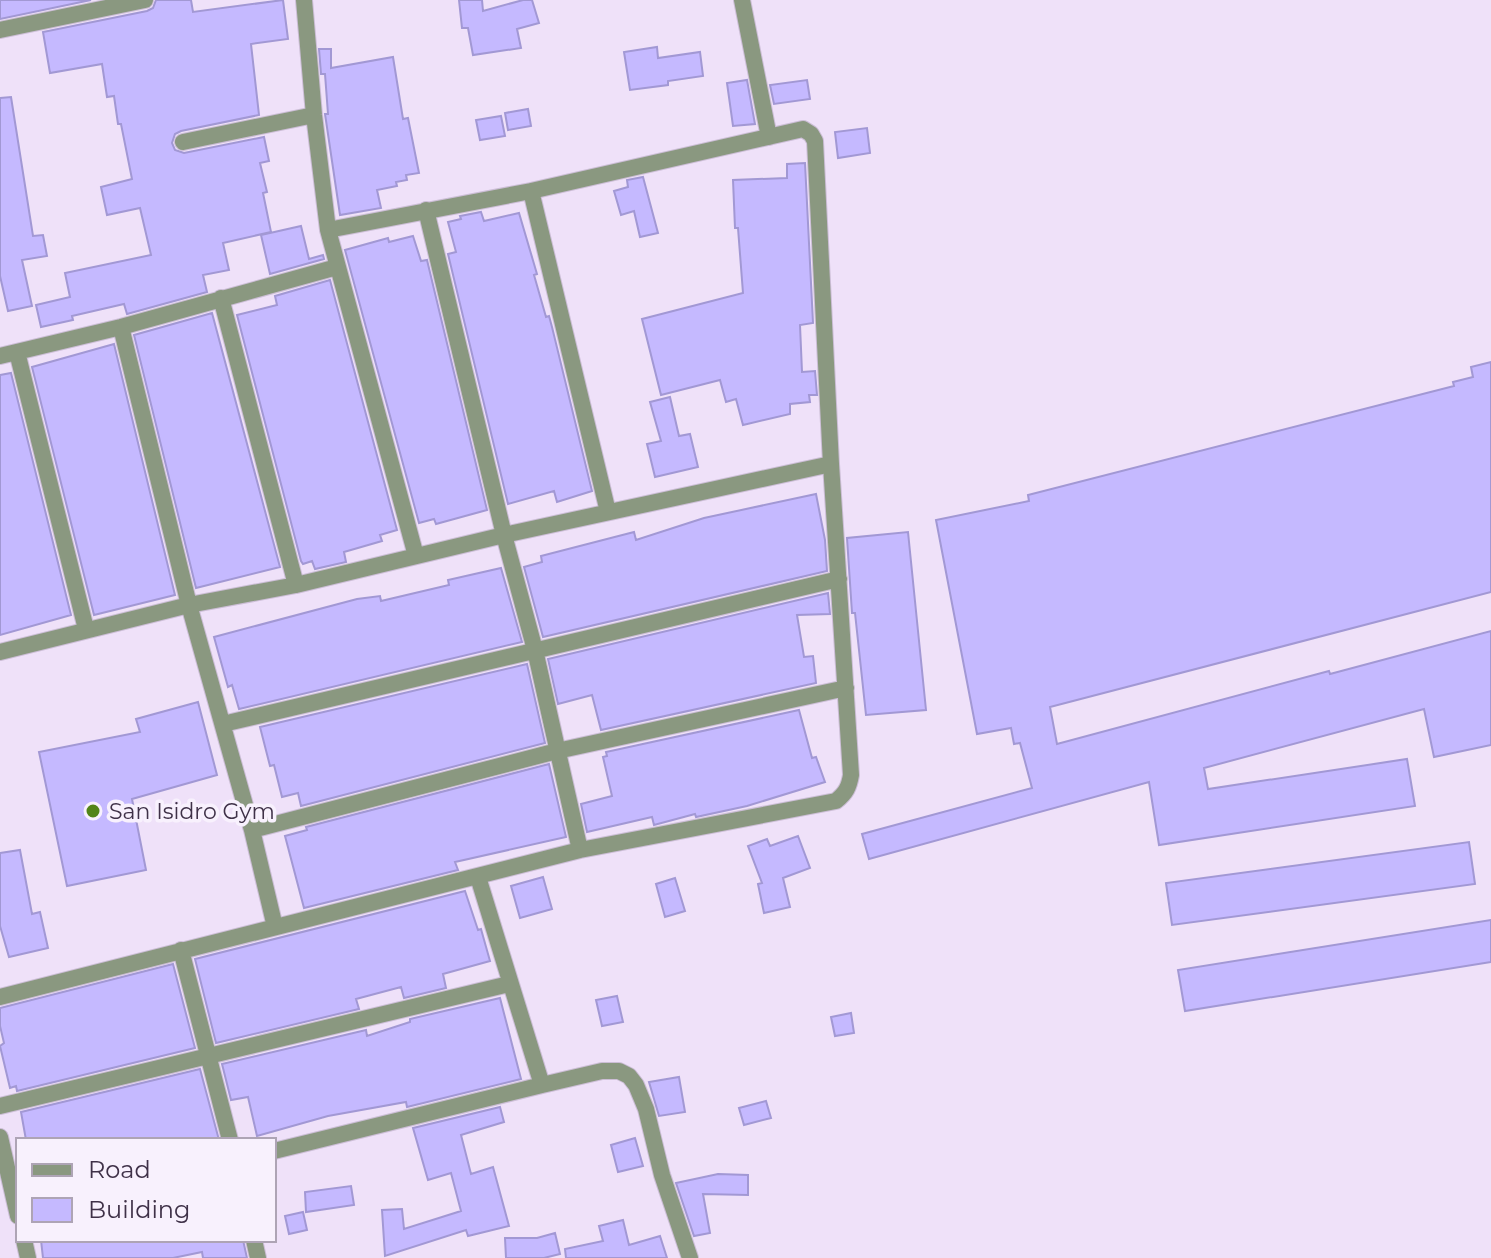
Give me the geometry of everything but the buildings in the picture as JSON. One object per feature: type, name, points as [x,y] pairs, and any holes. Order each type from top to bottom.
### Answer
[{"type":"street","points":[[0,30],[145,0]]},
{"type":"street","points":[[304,0],[328,230],[416,556]]},
{"type":"street","points":[[742,0],[769,137]]},
{"type":"street","points":[[183,142],[314,115]]},
{"type":"street","points":[[0,997],[580,850],[836,801],[845,794],[851,775],[815,141],[811,134],[803,129],[531,191],[328,230]]},
{"type":"street","points":[[531,191],[608,512]]},
{"type":"street","points":[[426,210],[504,535],[535,650],[580,850]]},
{"type":"street","points":[[86,629],[8,354],[121,327],[337,267]]},
{"type":"street","points":[[221,298],[296,585]]},
{"type":"street","points":[[121,327],[189,605],[252,830],[275,927]]},
{"type":"street","points":[[0,652],[189,605],[296,585],[504,535],[831,464]]},
{"type":"street","points":[[223,724],[839,579]]},
{"type":"street","points":[[252,830],[557,751],[846,688]]},
{"type":"street","points":[[478,877],[542,1085]]},
{"type":"street","points":[[181,950],[229,1138]]},
{"type":"street","points":[[0,1106],[509,984]]},
{"type":"street","points":[[276,1151],[602,1071],[619,1071],[629,1076],[636,1085],[646,1109],[662,1175],[690,1258]]},
{"type":"street","points":[[0,1137],[16,1205]]},
{"type":"place","name":"San Isidro Gym","points":[[93,811]]}]
